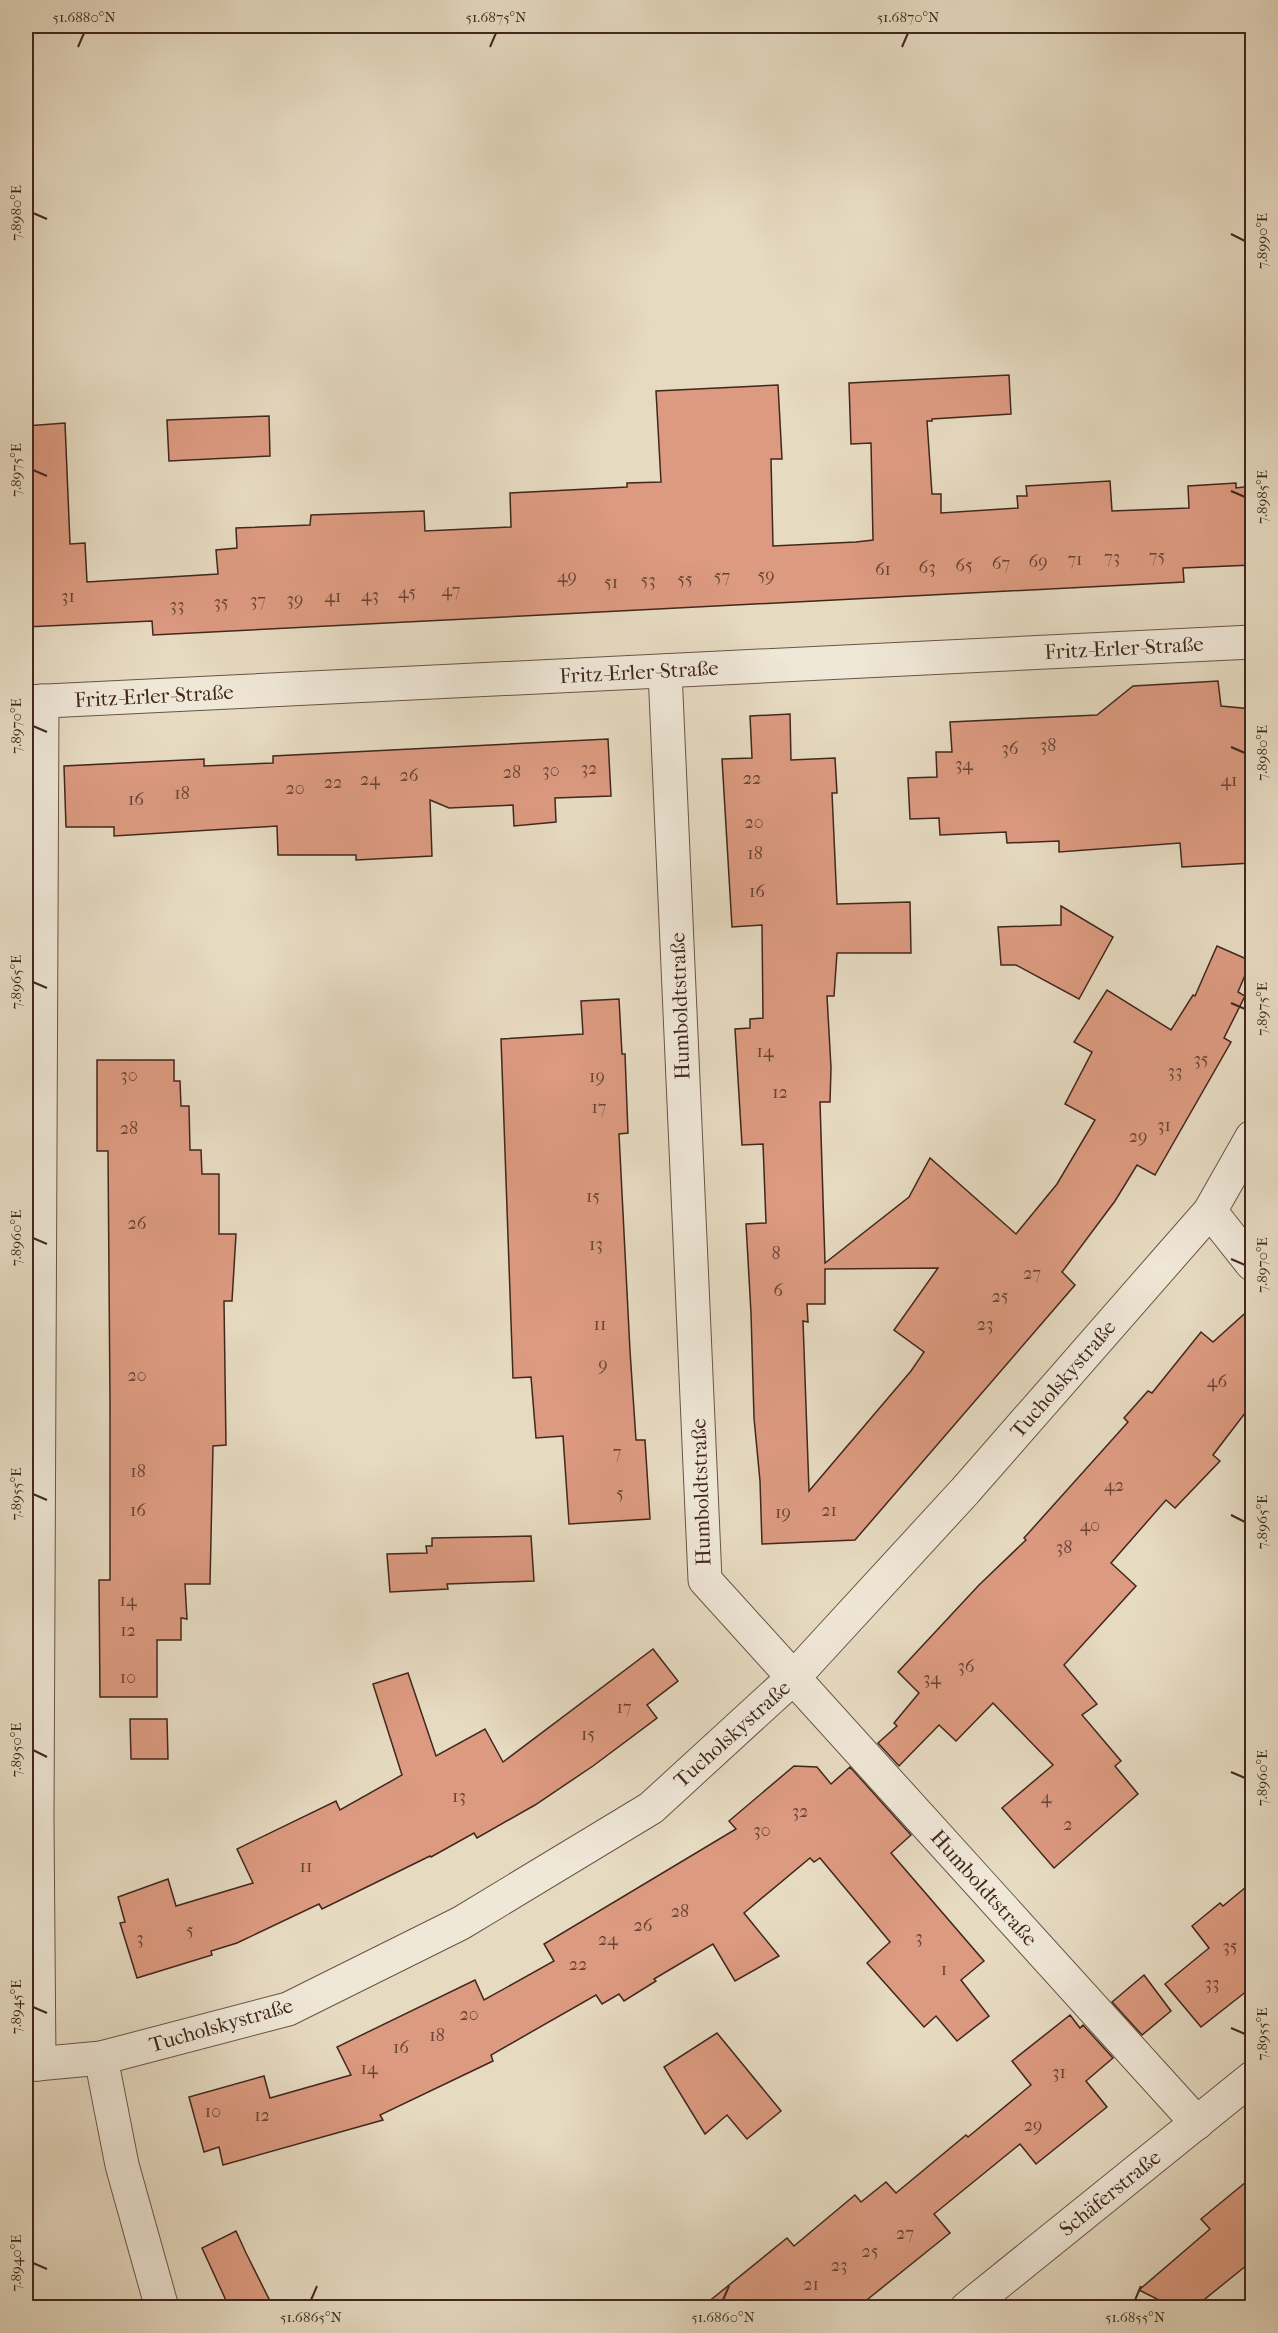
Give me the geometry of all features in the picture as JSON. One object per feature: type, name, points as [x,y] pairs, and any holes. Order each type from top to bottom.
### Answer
[{"type":"street","name":"Fritz-Erler-Straße","points":[[34,702],[1252,642]]},
{"type":"street","name":"Humboldtstraße","points":[[665,671],[705,1580],[1197,2123]]},
{"type":"street","points":[[32,2064],[37,1795],[34,702]]},
{"type":"street","name":"Tucholskystraße","points":[[32,2064],[101,2058],[288,2008],[461,1923],[651,1808],[794,1677],[965,1491],[1210,1211],[1252,1137]]},
{"type":"street","points":[[1210,1211],[1252,1264]]},
{"type":"street","points":[[101,2058],[122,2165],[162,2307]]},
{"type":"street","name":"Schäferstraße","points":[[967,2307],[1252,2078]]},
{"type":"building","points":[[1009,375],[1011,414],[927,421],[932,494],[941,494],[941,513],[1018,508],[1017,496],[1027,496],[1026,486],[1110,481],[1112,511],[1189,508],[1188,486],[1236,483],[1236,488],[1252,486],[1252,565],[1183,568],[1184,582],[153,635],[152,621],[26,627],[26,426],[65,423],[70,544],[85,543],[87,582],[218,574],[216,550],[237,548],[236,528],[310,525],[311,515],[424,511],[425,531],[511,527],[510,493],[627,487],[627,483],[661,482],[656,391],[778,385],[782,459],[771,459],[773,546],[873,540],[871,443],[851,444],[849,383]]},
{"type":"building","points":[[269,416],[270,456],[169,461],[167,420]]},
{"type":"building","points":[[1218,681],[1221,706],[1252,709],[1252,863],[1182,867],[1180,843],[1059,852],[1059,841],[1007,843],[1006,832],[940,835],[939,818],[910,819],[908,778],[937,777],[936,752],[952,752],[950,722],[1097,715],[1133,686]]},
{"type":"building","points":[[790,714],[791,760],[835,758],[837,793],[832,793],[837,904],[910,902],[911,953],[837,953],[834,996],[827,996],[831,1068],[830,1102],[820,1102],[825,1263],[909,1197],[930,1158],[1016,1234],[1057,1184],[1095,1120],[1065,1104],[1092,1052],[1074,1042],[1107,990],[1171,1030],[1193,995],[1195,996],[1217,946],[1251,961],[1238,992],[1245,996],[1224,1038],[1231,1042],[1155,1175],[1137,1165],[1115,1201],[1062,1272],[1075,1285],[855,1540],[762,1544],[746,1224],[766,1223],[763,1144],[742,1145],[735,1029],[750,1028],[750,1019],[763,1018],[762,925],[732,927],[722,759],[752,758],[750,716]],"holes":[[[938,1268],[894,1330],[924,1352],[911,1371],[809,1491],[803,1321],[808,1322],[807,1304],[825,1304],[825,1269]]]},
{"type":"building","points":[[608,739],[611,796],[555,798],[556,822],[514,826],[513,805],[449,808],[430,800],[432,856],[356,860],[356,855],[278,855],[277,826],[114,836],[114,827],[66,827],[64,766],[204,759],[204,766],[273,763],[273,756]]},
{"type":"building","points":[[1061,906],[1113,937],[1079,999],[1016,965],[1001,965],[998,927],[1061,925]]},
{"type":"building","points":[[619,999],[622,1054],[625,1054],[628,1133],[619,1134],[630,1351],[636,1440],[645,1440],[650,1519],[569,1524],[563,1436],[536,1438],[531,1377],[513,1378],[501,1039],[583,1034],[581,1001]]},
{"type":"building","points":[[97,1060],[174,1060],[174,1081],[180,1081],[181,1106],[189,1106],[190,1150],[201,1150],[202,1174],[219,1174],[219,1234],[236,1234],[232,1301],[224,1301],[226,1445],[213,1446],[210,1584],[185,1584],[187,1619],[181,1618],[181,1640],[157,1640],[157,1697],[100,1697],[99,1580],[110,1580],[110,1402],[108,1151],[97,1151]]},
{"type":"building","points":[[1252,1307],[1252,1404],[1213,1455],[1220,1461],[1175,1508],[1166,1500],[1111,1563],[1136,1586],[1064,1665],[1097,1704],[1082,1715],[1121,1761],[1115,1766],[1138,1794],[1054,1868],[1002,1808],[1053,1765],[993,1703],[956,1741],[939,1725],[899,1766],[878,1743],[897,1726],[894,1723],[919,1693],[898,1672],[979,1585],[1026,1540],[1024,1538],[1128,1422],[1124,1418],[1148,1391],[1152,1393],[1201,1332],[1213,1342]]},
{"type":"building","points":[[531,1536],[534,1581],[447,1584],[448,1589],[390,1592],[387,1554],[427,1553],[426,1546],[432,1546],[432,1538]]},
{"type":"building","points":[[653,1649],[678,1681],[647,1705],[657,1718],[593,1766],[535,1805],[477,1838],[474,1833],[431,1857],[322,1909],[319,1904],[237,1943],[211,1951],[212,1955],[137,1978],[120,1923],[125,1922],[118,1897],[168,1879],[176,1906],[253,1883],[237,1849],[336,1801],[340,1810],[402,1775],[373,1684],[408,1673],[436,1756],[485,1729],[503,1762]]},
{"type":"building","points":[[130,1719],[167,1719],[168,1759],[131,1759]]},
{"type":"building","points":[[794,1766],[817,1767],[831,1784],[850,1767],[911,1835],[891,1853],[984,1961],[961,1980],[989,2016],[957,2041],[936,2016],[924,2027],[867,1963],[890,1942],[820,1858],[814,1862],[810,1858],[744,1913],[779,1956],[735,1981],[713,1944],[654,1979],[656,1981],[624,2001],[619,1994],[602,2004],[596,1995],[491,2055],[493,2061],[380,2115],[383,2120],[223,2165],[219,2147],[204,2152],[189,2097],[264,2076],[270,2098],[351,2075],[337,2047],[475,1980],[484,2000],[554,1961],[544,1944],[736,1829],[729,1821]]},
{"type":"building","points":[[1252,1882],[1252,1987],[1201,2027],[1165,1984],[1209,1948],[1192,1926],[1220,1903],[1223,1906]]},
{"type":"building","points":[[1144,1975],[1171,2011],[1142,2035],[1112,2002]]},
{"type":"building","points":[[1070,2015],[1080,2028],[1083,2025],[1113,2058],[1086,2081],[1107,2107],[1036,2164],[1020,2144],[934,2214],[950,2233],[858,2307],[702,2307],[787,2238],[794,2246],[855,2195],[861,2202],[886,2182],[896,2193],[966,2135],[968,2137],[1031,2085],[1012,2061]]},
{"type":"building","points":[[717,2033],[781,2111],[747,2139],[727,2115],[705,2134],[664,2067]]},
{"type":"building","points":[[1252,2177],[1252,2261],[1195,2307],[1173,2307],[1139,2290],[1210,2229],[1201,2219]]},
{"type":"building","points":[[236,2231],[273,2307],[229,2307],[202,2248]]}]
